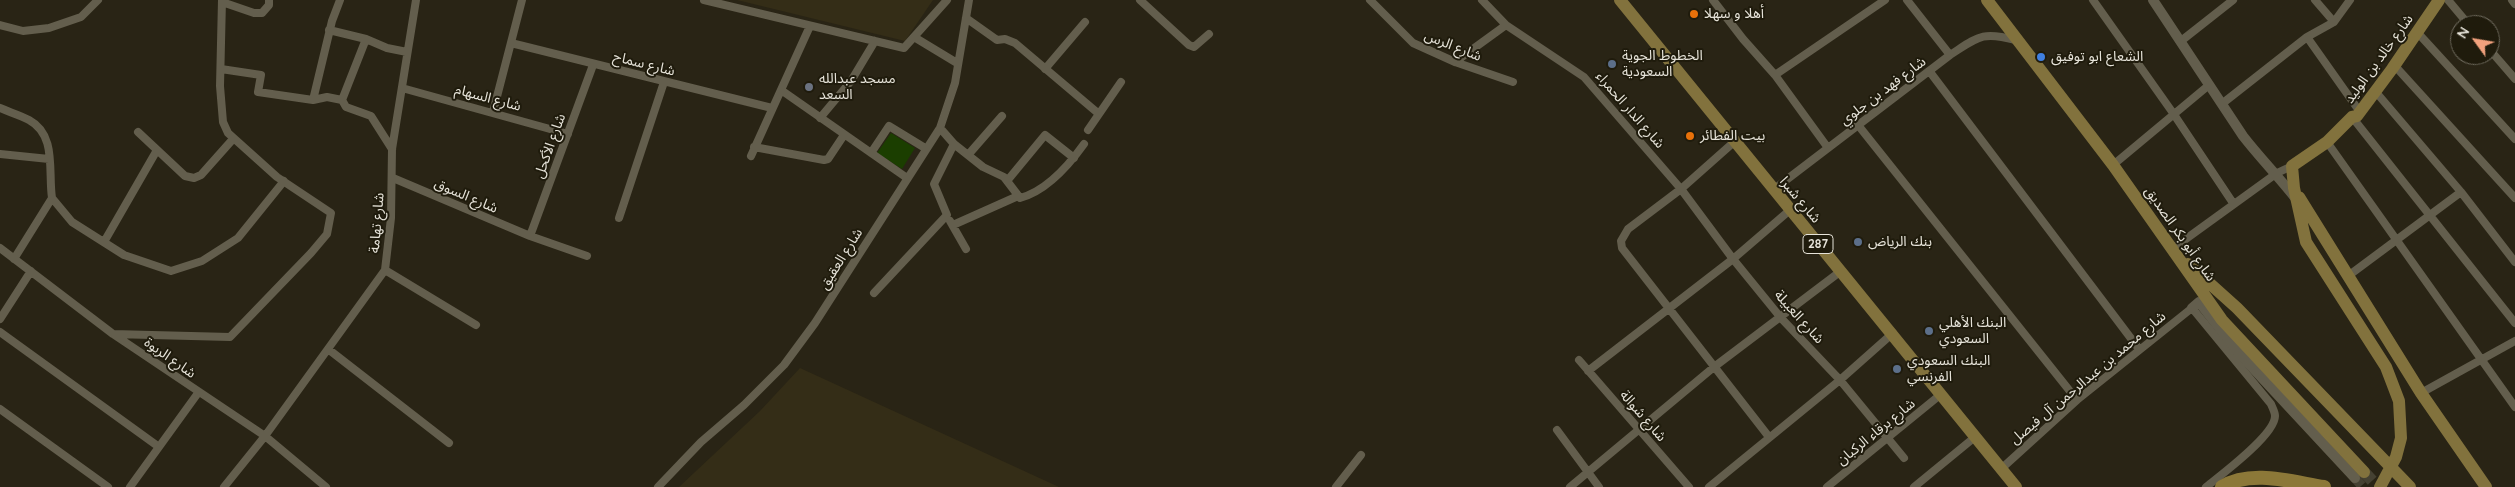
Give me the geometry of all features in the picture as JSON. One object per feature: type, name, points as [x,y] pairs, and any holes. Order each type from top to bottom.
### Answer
[{"type":"highway","points":[[2222,487],[2232,481],[2256,477],[2324,487]]},
{"type":"main road","name":"شارع شبرا","points":[[1620,0],[1773,190],[1893,333],[1940,395],[2016,487]]},
{"type":"main road","name":"شارع أبو بكر الصديق","points":[[1987,0],[2015,40],[2113,165],[2222,320],[2359,475]]},
{"type":"main road","name":"شارع خالد بن الوليد","points":[[2292,166],[2327,142],[2356,115],[2395,66],[2439,0]]},
{"type":"main road","points":[[2292,166],[2295,194],[2306,242],[2394,383],[2402,418],[2401,438],[2396,458],[2380,487]]},
{"type":"main road","points":[[2295,194],[2421,393],[2486,487]]},
{"type":"main road","points":[[2172,249],[2237,308],[2410,487]]},
{"type":"street","points":[[0,25],[23,30],[48,28],[81,17],[98,0]]},
{"type":"street","points":[[113,334],[230,337],[311,254],[327,234],[331,213],[284,181],[233,139],[224,122],[221,69],[222,1],[254,13],[262,13],[269,5],[269,0]]},
{"type":"street","points":[[313,100],[329,30],[340,0]]},
{"type":"street","name":"شارع تهامة","points":[[224,487],[265,436],[385,270],[393,178],[392,149],[416,0]]},
{"type":"street","points":[[493,112],[522,0]]},
{"type":"street","points":[[704,0],[904,48],[947,0]]},
{"type":"street","name":"شارع العقيق","points":[[658,487],[702,442],[744,405],[784,365],[815,323],[925,148],[940,128],[955,83],[957,62],[969,0]]},
{"type":"street","points":[[1140,0],[1189,45],[1194,47],[1209,34]]},
{"type":"street","name":"شارع الرس","points":[[1370,0],[1413,43],[1455,62],[1513,82]]},
{"type":"street","name":"شارع الدار الحمراء","points":[[1482,0],[1506,25],[1584,77],[1681,189]]},
{"type":"street","points":[[1713,0],[1743,39],[1775,75],[1828,148]]},
{"type":"street","points":[[1775,75],[1885,0]]},
{"type":"street","points":[[1907,0],[1950,55]]},
{"type":"street","points":[[2094,0],[2233,203]]},
{"type":"street","points":[[2153,0],[2258,156],[2277,173],[2295,194]]},
{"type":"street","points":[[2182,41],[2233,0]]},
{"type":"street","points":[[2315,0],[2334,22]]},
{"type":"street","points":[[2223,103],[2307,37],[2334,22],[2350,0]]},
{"type":"street","points":[[2448,0],[2461,15]]},
{"type":"street","points":[[2512,0],[2515,4]]},
{"type":"street","points":[[966,18],[997,40],[1005,39],[1015,43],[1099,114]]},
{"type":"street","points":[[1045,69],[1085,22]]},
{"type":"street","points":[[1455,62],[1506,25]]},
{"type":"street","points":[[751,156],[810,26]]},
{"type":"street","points":[[329,30],[407,52]]},
{"type":"street","points":[[2418,32],[2515,140]]},
{"type":"street","name":"شارع فهد بن جلوي","points":[[1773,190],[1950,55],[1979,37],[1994,34],[2015,40]]},
{"type":"street","points":[[914,37],[957,62]]},
{"type":"street","points":[[2307,37],[2356,115],[2430,215],[2515,323]]},
{"type":"street","points":[[342,100],[366,39]]},
{"type":"street","points":[[820,118],[851,80],[875,41]]},
{"type":"street","name":"شارع سماح","points":[[511,43],[593,65],[772,108]]},
{"type":"street","points":[[2500,62],[2515,79]]},
{"type":"street","name":"شارع الأكحل","points":[[530,236],[593,65]]},
{"type":"street","points":[[2395,66],[2515,198]]},
{"type":"street","points":[[221,69],[261,75],[258,92],[313,100],[327,97],[342,100],[346,107],[371,116],[392,149]]},
{"type":"street","points":[[1930,72],[2139,349]]},
{"type":"street","points":[[619,218],[664,82]]},
{"type":"street","points":[[1088,130],[1121,82]]},
{"type":"street","points":[[2113,165],[2173,113],[2209,85]]},
{"type":"street","name":"شارع السهام","points":[[402,88],[568,134]]},
{"type":"street","points":[[781,90],[907,178]]},
{"type":"street","points":[[2375,91],[2461,192],[2515,262]]},
{"type":"street","points":[[0,108],[30,120],[42,130],[49,145],[52,198],[72,222],[124,255],[171,271],[202,261],[238,238],[284,181]]},
{"type":"street","points":[[968,155],[1002,116]]},
{"type":"street","points":[[1858,125],[2077,400]]},
{"type":"street","points":[[871,153],[889,126],[925,148]]},
{"type":"street","points":[[940,128],[954,144],[989,171],[1001,174],[1018,196]]},
{"type":"street","points":[[138,132],[185,176],[194,178],[201,175],[233,139]]},
{"type":"street","points":[[754,147],[824,160],[828,159],[844,135]]},
{"type":"street","points":[[1007,181],[1042,136],[1048,136],[1074,158]]},
{"type":"street","points":[[1734,142],[1681,189],[1628,229],[1621,241],[1622,248],[1769,437]]},
{"type":"street","points":[[2327,142],[2515,407]]},
{"type":"street","points":[[954,144],[934,184],[947,215],[966,249]]},
{"type":"street","points":[[952,224],[1018,196],[1023,197],[1049,182],[1074,158],[1084,144]]},
{"type":"street","points":[[104,242],[157,150]]},
{"type":"street","points":[[0,154],[49,159]]},
{"type":"street","points":[[2172,249],[2233,203],[2277,173],[2292,166]]},
{"type":"street","name":"شارع السوق","points":[[393,178],[530,236],[586,256]]},
{"type":"street","name":"شارع العبيلة","points":[[1681,189],[1732,259],[1781,318],[1840,380],[1904,458]]},
{"type":"street","points":[[2348,276],[2461,192]]},
{"type":"street","points":[[14,258],[52,198]]},
{"type":"street","points":[[1588,371],[1668,306],[1732,259],[1790,210]]},
{"type":"street","points":[[874,293],[947,215]]},
{"type":"street","name":"شارع الربوة","points":[[0,248],[113,334],[198,393],[265,436],[326,487]]},
{"type":"street","points":[[385,270],[476,325]]},
{"type":"street","points":[[0,319],[31,271]]},
{"type":"street","points":[[1570,487],[1714,367],[1841,271]]},
{"type":"street","points":[[2206,487],[2262,438],[2272,424],[2274,416],[2271,404],[2192,308],[2199,302],[2237,351],[2359,475]]},
{"type":"street","name":"شارع محمد بن عبدالرحمن آل فيصل","points":[[2001,469],[2077,400],[2192,308]]},
{"type":"street","points":[[0,332],[159,447]]},
{"type":"street","points":[[1709,487],[1840,380],[1893,333]]},
{"type":"street","points":[[2421,393],[2515,341]]},
{"type":"street","points":[[328,348],[449,443]]},
{"type":"street","name":"شارع شوالة","points":[[1579,360],[1638,431],[1689,487]]},
{"type":"street","points":[[130,487],[198,393]]},
{"type":"street","name":"شارع برقاء الركبان","points":[[1828,487],[1889,439],[1940,395]]},
{"type":"street","points":[[0,409],[108,487]]},
{"type":"street","points":[[1557,430],[1599,487]]},
{"type":"street","points":[[1914,487],[1975,437]]},
{"type":"street","points":[[1336,487],[1361,455]]},
{"type":"shaded area","points":[[737,0],[933,0],[905,41]]},
{"type":"shaded area","points":[[800,368],[1059,487],[679,487],[760,411]]},
{"type":"green space","points":[[891,133],[915,148],[902,169],[877,153]]},
{"type":"tunnel","points":[[2364,472],[2378,487]]},
{"type":"tunnel","points":[[2355,478],[2363,487]]},
{"type":"place","name":"أهلا و سهلا","points":[[1694,14]]},
{"type":"place","name":"الشعاع ابو توفيق","points":[[2041,57]]},
{"type":"place","name":"الخطوط الجوية السعودية","points":[[1612,64]]},
{"type":"place","name":"مسجد عبدالله السعد","points":[[809,87]]},
{"type":"place","name":"بيت الفطائر","points":[[1690,136]]},
{"type":"place","name":"بنك الرياض","points":[[1858,242]]},
{"type":"place","name":"البنك الأهلي السعودي","points":[[1929,331]]},
{"type":"place","name":"البنك السعودي الفرنسي","points":[[1897,369]]}]
